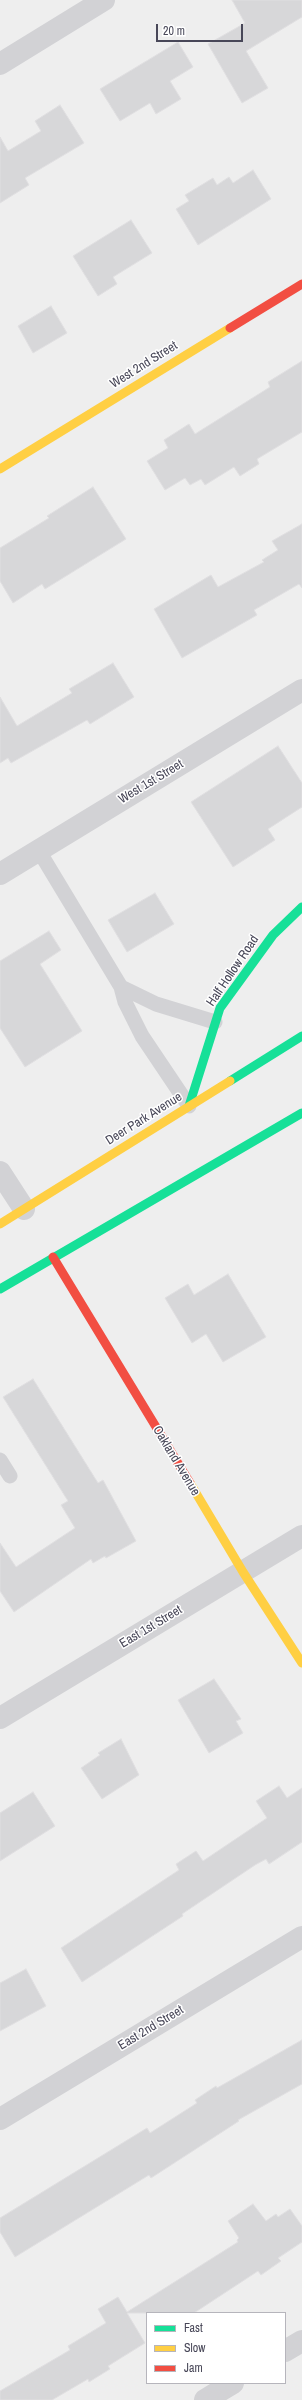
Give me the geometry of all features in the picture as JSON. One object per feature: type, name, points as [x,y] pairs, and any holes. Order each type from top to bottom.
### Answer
[{"type":"street","points":[[0,64],[104,0]]},
{"type":"street","name":"West 2nd Street","points":[[0,469],[302,284]]},
{"type":"street","name":"West 1st Street","points":[[0,874],[302,690]]},
{"type":"street","name":"Half Hollow Road","points":[[189,1106],[220,1008],[273,935],[302,907]]},
{"type":"street","name":"Deer Park Avenue","points":[[0,1224],[302,1036]]},
{"type":"street","points":[[0,1289],[302,1113]]},
{"type":"street","points":[[0,1172],[24,1210]]},
{"type":"street","name":"Oakland Avenue","points":[[53,1257],[243,1572],[302,1663]]},
{"type":"street","name":"East 1st Street","points":[[0,1718],[302,1536]]},
{"type":"street","name":"East 2nd Street","points":[[0,2119],[302,1937]]},
{"type":"street","points":[[286,2350],[302,2341]]},
{"type":"street","points":[[205,2400],[231,2384]]},
{"type":"lane","points":[[38,850],[121,987],[125,1002],[142,1036],[189,1106]]},
{"type":"lane","points":[[121,987],[156,1004],[215,1022]]},
{"type":"lane","points":[[0,1460],[10,1476]]},
{"type":"building","points":[[232,0],[302,0],[302,17],[246,51],[268,88],[242,103],[208,44],[245,23]]},
{"type":"building","points":[[178,42],[193,67],[170,81],[181,99],[156,114],[150,103],[120,121],[100,89]]},
{"type":"building","points":[[60,105],[84,143],[25,178],[29,185],[0,203],[0,137],[8,151],[41,131],[35,121]]},
{"type":"building","points":[[253,170],[271,199],[198,245],[176,209],[189,201],[185,195],[213,178],[217,185],[229,177],[233,183]]},
{"type":"building","points":[[131,220],[152,253],[113,277],[117,284],[98,296],[73,256]]},
{"type":"building","points":[[51,306],[67,333],[33,353],[18,326]]},
{"type":"building","points":[[302,361],[302,432],[257,459],[259,464],[240,476],[234,467],[205,485],[201,479],[190,485],[185,478],[165,490],[147,461],[168,448],[164,440],[189,424],[195,434],[270,387],[268,382]]},
{"type":"building","points":[[93,487],[126,539],[45,589],[42,584],[13,603],[0,581],[0,548],[49,518],[47,516]]},
{"type":"building","points":[[302,524],[302,588],[299,584],[254,610],[257,615],[182,658],[154,609],[211,575],[218,587],[264,562],[262,560],[278,550],[272,541]]},
{"type":"building","points":[[113,663],[134,697],[90,724],[87,720],[11,763],[8,758],[0,763],[0,697],[17,726],[72,693],[69,689]]},
{"type":"building","points":[[278,746],[302,783],[302,807],[268,829],[275,840],[233,867],[191,802]]},
{"type":"building","points":[[155,893],[174,924],[127,952],[108,920]]},
{"type":"building","points":[[49,931],[61,950],[40,964],[82,1031],[25,1067],[0,1028],[0,961]]},
{"type":"building","points":[[228,1274],[266,1337],[223,1362],[206,1334],[192,1343],[165,1298],[188,1284],[194,1295]]},
{"type":"building","points":[[33,1379],[98,1483],[103,1480],[136,1541],[106,1558],[105,1556],[93,1563],[91,1559],[14,1612],[0,1591],[0,1543],[16,1567],[75,1528],[61,1505],[68,1501],[3,1397]]},
{"type":"building","points":[[214,1679],[241,1719],[236,1721],[243,1733],[209,1753],[178,1700]]},
{"type":"building","points":[[121,1739],[139,1775],[102,1799],[81,1768],[100,1755],[98,1753]]},
{"type":"building","points":[[279,1786],[287,1798],[302,1788],[302,1842],[269,1864],[266,1859],[255,1865],[182,1914],[183,1916],[82,1982],[61,1948],[179,1870],[176,1864],[196,1851],[203,1861],[267,1818],[256,1801]]},
{"type":"building","points":[[33,1792],[55,1826],[0,1861],[0,1813]]},
{"type":"building","points":[[26,1969],[46,2006],[0,2031],[0,1983]]},
{"type":"building","points":[[302,2040],[302,2084],[238,2120],[239,2121],[151,2178],[149,2175],[15,2257],[0,2232],[0,2218],[147,2128],[150,2133],[197,2103],[195,2100],[216,2086],[217,2088]]},
{"type":"building","points":[[253,2204],[266,2221],[276,2214],[278,2217],[290,2209],[302,2226],[302,2242],[278,2258],[281,2261],[261,2275],[258,2271],[196,2312],[127,2313],[145,2343],[108,2366],[110,2369],[89,2382],[88,2379],[52,2400],[0,2400],[0,2391],[70,2350],[68,2346],[106,2323],[98,2309],[118,2297],[127,2312],[238,2242],[237,2240],[239,2238],[228,2221]]},
{"type":"traffic: fast","points":[[189,1106],[220,1008],[273,935],[302,907]]},
{"type":"traffic: fast","points":[[230,1081],[302,1036]]},
{"type":"traffic: fast","points":[[0,1289],[302,1113]]},
{"type":"traffic: slow","points":[[0,469],[230,328]]},
{"type":"traffic: slow","points":[[0,1224],[230,1081]]},
{"type":"traffic: slow","points":[[190,1483],[243,1572],[302,1663]]},
{"type":"traffic: jam","points":[[230,328],[302,284]]},
{"type":"traffic: jam","points":[[53,1257],[190,1483]]}]
